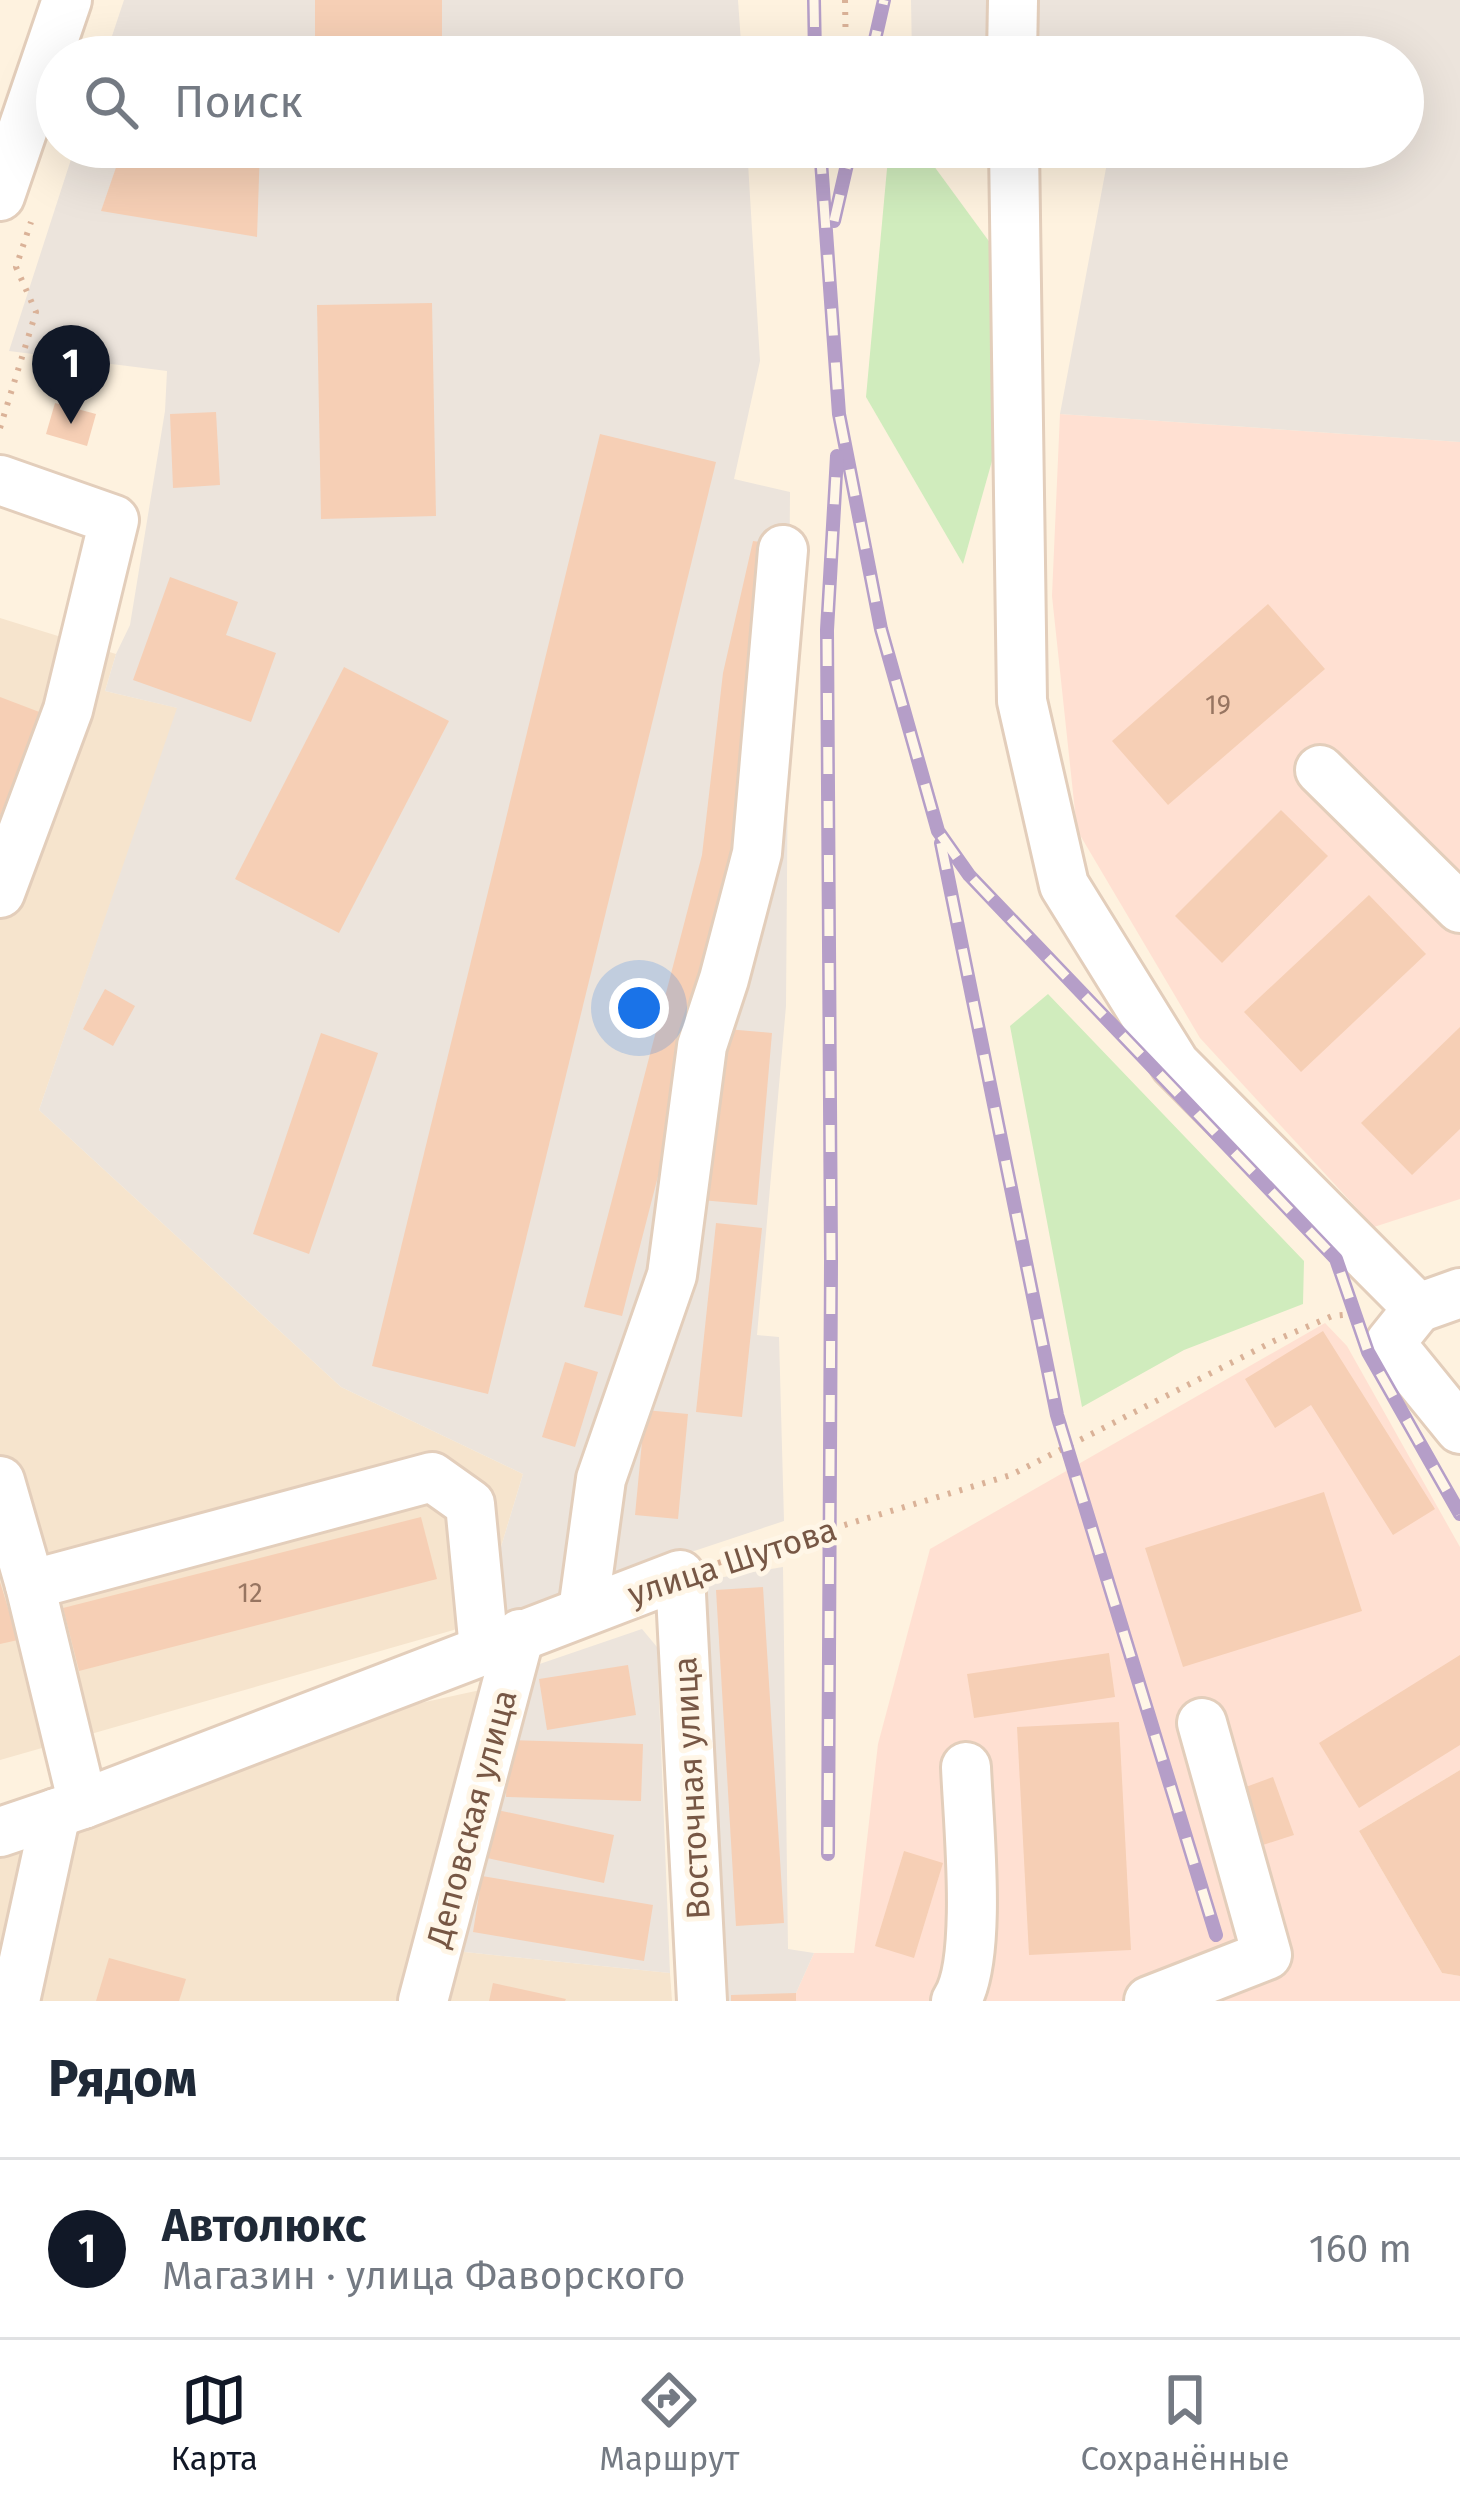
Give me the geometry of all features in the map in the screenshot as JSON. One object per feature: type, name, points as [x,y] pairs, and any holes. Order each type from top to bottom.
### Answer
[{"type":"street","points":[[55,36],[67,0]]},
{"type":"street","points":[[1012,36],[1013,0]]},
{"type":"street","points":[[0,196],[36,91]]},
{"type":"street","points":[[1014,168],[1022,701],[1064,885],[1175,1064],[1439,1301],[1390,1343],[1460,1430]]},
{"type":"street","points":[[0,480],[114,520],[68,710],[0,892]]},
{"type":"street","points":[[584,1611],[601,1479],[672,1274],[702,1046],[757,853],[783,550]]},
{"type":"street","points":[[1320,770],[1460,908]]},
{"type":"street","points":[[30,1585],[432,1477],[470,1504],[502,1642]]},
{"type":"street","points":[[0,1481],[30,1585],[69,1809],[15,2001]]},
{"type":"street","name":"улица Шутова","points":[[0,1832],[680,1575]]},
{"type":"street","name":"Восточная улица","points":[[680,1575],[701,2001]]},
{"type":"street","name":"Деповская улица","points":[[423,2001],[502,1642]]},
{"type":"street","points":[[1149,2001],[1267,1955],[1202,1723]]},
{"type":"street","points":[[956,2001],[972,1941],[966,1767]]},
{"type":"path","points":[[845,0],[846,36]]},
{"type":"path","points":[[0,428],[36,312],[16,267]]},
{"type":"path","name":"улица Шутова","points":[[680,1575],[1011,1475],[1332,1316],[1439,1301]]},
{"type":"shaded area","points":[[124,0],[738,0],[741,36],[112,36]]},
{"type":"shaded area","points":[[911,0],[1460,0],[1460,442],[1060,414],[1106,168],[1424,168],[1424,36],[912,36]]},
{"type":"shaded area","points":[[68,168],[748,168],[760,361],[734,479],[790,492],[786,1006],[757,1335],[779,1337],[784,1521],[478,1623],[523,1474],[341,1387],[39,1110],[177,708],[105,691],[130,625],[165,411],[167,371],[9,351]]},
{"type":"shaded area","points":[[1060,414],[1460,442],[1460,1199],[1374,1227],[1200,1038],[1077,830],[1052,596]]},
{"type":"shaded area","points":[[0,618],[116,654],[105,691],[178,708],[39,1110],[341,1387],[523,1474],[478,1623],[0,1760]]},
{"type":"shaded area","points":[[1325,1323],[1347,1346],[1460,1547],[1460,1770],[1359,1831],[1442,1973],[1460,1976],[1460,2001],[796,2001],[814,1953],[854,1953],[878,1744],[930,1549]]},
{"type":"shaded area","points":[[783,1567],[788,1949],[814,1953],[796,2001],[716,2001],[700,1581]]},
{"type":"shaded area","points":[[642,1629],[657,1647],[670,1973],[455,1951],[522,1670]]},
{"type":"shaded area","points":[[494,1687],[401,2001],[0,2001],[0,1849],[384,1711]]},
{"type":"shaded area","points":[[455,1951],[670,1973],[672,2001],[443,2001]]},
{"type":"green space","points":[[887,168],[935,168],[1010,270],[999,436],[963,564],[866,397]]},
{"type":"green space","points":[[1048,994],[1304,1261],[1303,1304],[1184,1350],[1082,1407],[1010,1026]]},
{"type":"building","points":[[315,0],[442,0],[442,36],[315,36]]},
{"type":"building","points":[[116,168],[259,168],[257,237],[101,211]]},
{"type":"building","points":[[432,303],[436,516],[321,519],[317,305]]},
{"type":"building","points":[[55,403],[96,414],[87,446],[46,434]]},
{"type":"building","points":[[216,412],[220,485],[173,488],[170,414]]},
{"type":"building","points":[[600,434],[716,462],[488,1394],[372,1366]]},
{"type":"building","points":[[753,541],[777,544],[725,916],[622,1316],[584,1307],[702,855],[723,673]]},
{"type":"building","points":[[170,577],[238,602],[226,635],[276,653],[251,722],[133,680]]},
{"type":"building","points":[[1268,604],[1325,669],[1168,805],[1112,741]]},
{"type":"building","points":[[344,667],[449,721],[339,933],[235,879]]},
{"type":"building","points":[[0,697],[42,713],[0,816]]},
{"type":"building","points":[[1281,810],[1328,856],[1222,963],[1175,916]]},
{"type":"building","points":[[1369,895],[1426,954],[1301,1072],[1244,1012]]},
{"type":"building","points":[[105,989],[135,1006],[113,1046],[83,1029]]},
{"type":"building","points":[[1460,1027],[1460,1129],[1412,1175],[1361,1123]]},
{"type":"building","points":[[715,1028],[772,1033],[757,1205],[701,1200]]},
{"type":"building","points":[[321,1033],[378,1053],[309,1254],[253,1234]]},
{"type":"building","points":[[716,1223],[762,1228],[742,1417],[696,1412]]},
{"type":"building","points":[[1323,1331],[1435,1509],[1393,1535],[1311,1405],[1275,1428],[1245,1379]]},
{"type":"building","points":[[565,1362],[598,1372],[575,1447],[542,1437]]},
{"type":"building","points":[[645,1410],[688,1414],[678,1519],[635,1515]]},
{"type":"building","points":[[1324,1492],[1362,1611],[1183,1667],[1145,1548]]},
{"type":"building","points":[[421,1517],[437,1579],[79,1671],[63,1608]]},
{"type":"building","points":[[0,1582],[18,1640],[0,1644]]},
{"type":"building","points":[[763,1587],[784,1923],[736,1926],[716,1590]]},
{"type":"building","points":[[1109,1653],[1115,1697],[974,1718],[967,1674]]},
{"type":"building","points":[[1460,1655],[1460,1745],[1359,1808],[1319,1743]]},
{"type":"building","points":[[628,1665],[636,1715],[547,1730],[539,1679]]},
{"type":"building","points":[[1119,1722],[1131,1950],[1029,1955],[1017,1727]]},
{"type":"building","points":[[508,1740],[643,1744],[641,1801],[506,1797]]},
{"type":"building","points":[[1460,1770],[1460,1976],[1442,1973],[1359,1831]]},
{"type":"building","points":[[1273,1777],[1294,1835],[1263,1845],[1243,1788]]},
{"type":"building","points":[[497,1810],[614,1835],[604,1883],[487,1858]]},
{"type":"building","points":[[904,1851],[943,1863],[914,1958],[875,1946]]},
{"type":"building","points":[[482,1876],[653,1905],[644,1961],[473,1932]]},
{"type":"building","points":[[109,1958],[186,1979],[179,2001],[96,2001]]},
{"type":"building","points":[[493,1983],[566,1999],[489,2001]]},
{"type":"building","points":[[796,1993],[796,2001],[731,2001],[731,1995]]},
{"type":"railway","points":[[814,0],[815,36]]},
{"type":"railway","points":[[876,36],[884,0]]},
{"type":"railway","points":[[821,168],[839,414],[881,629],[938,831],[969,875],[1336,1259],[1368,1352],[1460,1514]]},
{"type":"railway","points":[[834,221],[846,168]]},
{"type":"railway","points":[[828,1854],[827,630],[837,456]]},
{"type":"railway","points":[[941,843],[1057,1415],[1216,1935]]},
{"type":"place","name":"Автолюкс","points":[[71,424]]}]
